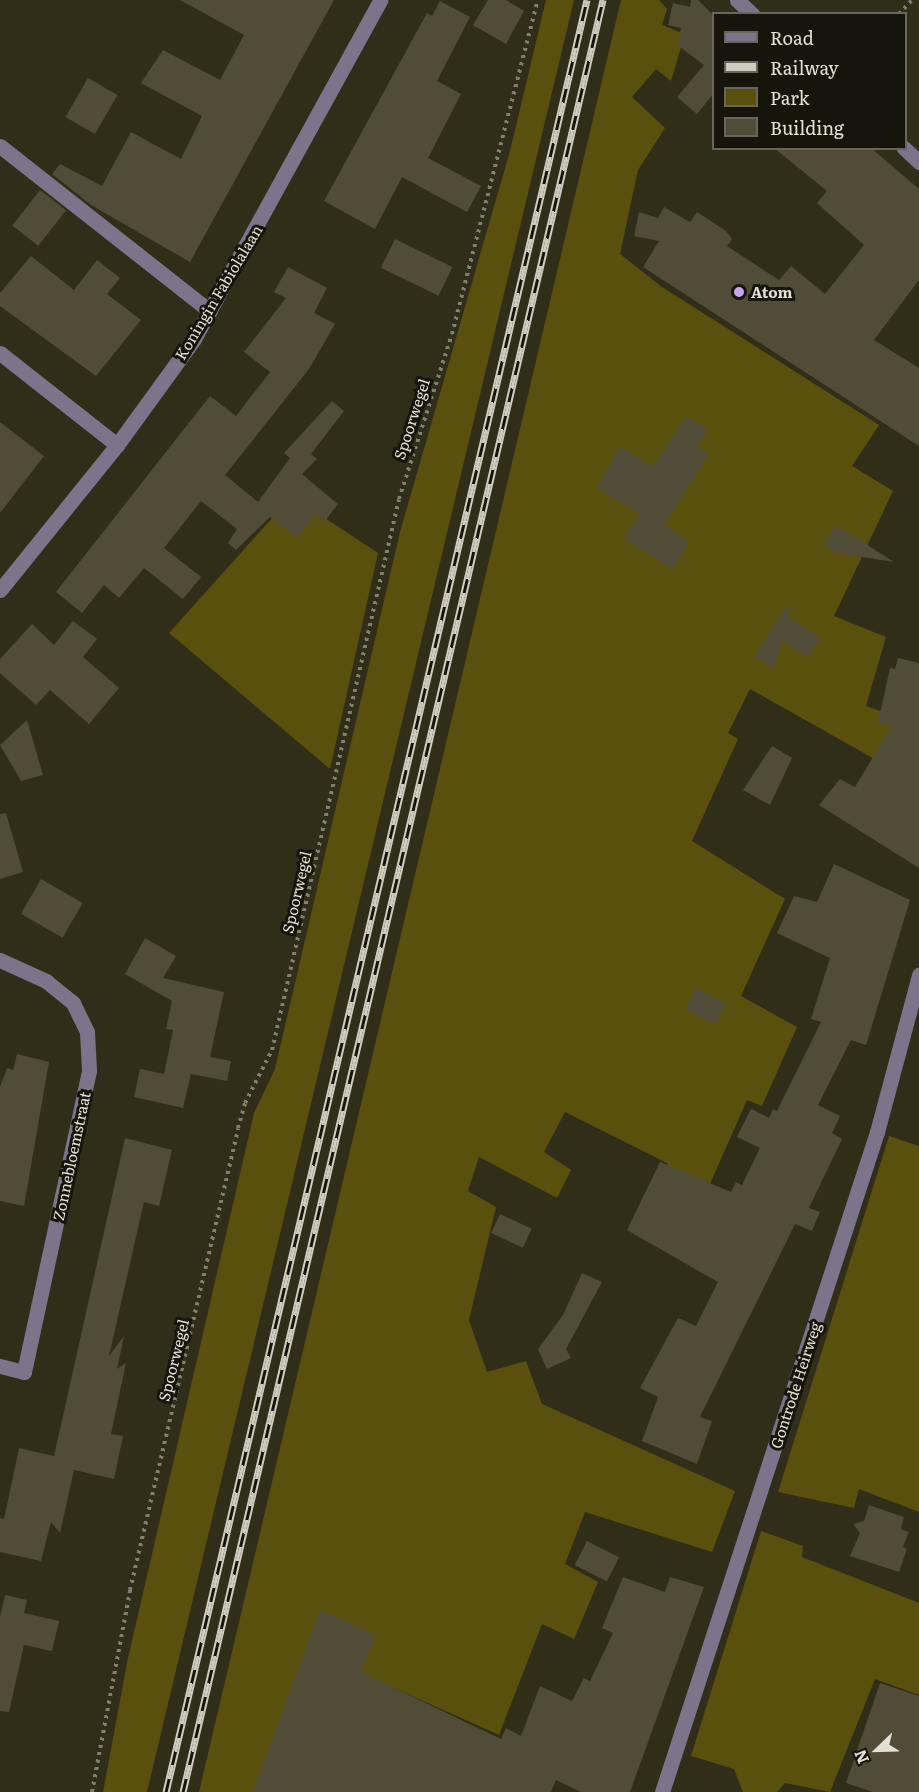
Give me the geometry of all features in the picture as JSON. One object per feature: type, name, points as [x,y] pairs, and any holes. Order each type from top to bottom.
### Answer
[{"type":"street","name":"Koningin Fabiolalaan","points":[[0,591],[117,446],[210,311],[380,0]]},
{"type":"street","points":[[737,0],[750,12]]},
{"type":"street","points":[[0,146],[210,311]]},
{"type":"street","points":[[905,150],[919,162]]},
{"type":"street","points":[[0,352],[117,446]]},
{"type":"street","name":"Zonnebloemstraat","points":[[0,960],[46,981],[73,1004],[87,1032],[89,1071],[24,1372],[1,1366]]},
{"type":"street","name":"Gontrode Heirweg","points":[[662,1792],[877,1132],[919,975]]},
{"type":"path","name":"Spoorwegel","points":[[92,1792],[125,1612],[238,1128],[245,1103],[272,1050],[399,499],[458,313],[538,0]]},
{"type":"path","points":[[901,12],[912,0]]},
{"type":"green space","points":[[546,0],[574,0],[147,1792],[103,1792],[128,1658],[254,1113],[275,1069],[400,532],[510,151]]},
{"type":"green space","points":[[621,0],[659,0],[667,9],[662,25],[685,34],[671,81],[656,69],[632,97],[665,128],[638,170],[620,254],[662,287],[879,425],[852,466],[893,491],[834,616],[886,637],[866,706],[919,725],[919,784],[750,689],[728,733],[738,739],[692,841],[785,899],[741,996],[797,1027],[762,1106],[747,1100],[702,1202],[670,1182],[667,1163],[565,1112],[544,1152],[571,1170],[557,1198],[479,1157],[468,1191],[496,1207],[469,1320],[487,1372],[526,1361],[542,1404],[735,1491],[712,1552],[585,1512],[565,1564],[598,1582],[574,1639],[542,1624],[499,1735],[307,1649],[258,1792],[199,1792]]},
{"type":"green space","points":[[292,496],[378,553],[330,769],[169,633]]},
{"type":"green space","points":[[889,1136],[919,1146],[919,1512],[859,1489],[854,1508],[778,1492]]},
{"type":"green space","points":[[761,1531],[803,1546],[802,1557],[919,1603],[919,1695],[875,1679],[830,1792],[785,1783],[777,1792],[743,1792],[734,1769],[691,1756]]},
{"type":"building","points":[[180,0],[334,0],[190,262],[91,205],[52,174],[60,164],[102,186],[131,132],[181,159],[202,116],[141,83],[163,50],[220,80],[244,35]]},
{"type":"building","points":[[488,0],[506,0],[524,11],[506,44],[473,25]]},
{"type":"building","points":[[691,0],[698,0],[712,14],[712,95],[697,114],[677,97],[704,65],[677,45],[681,28],[668,25],[673,3],[690,7]]},
{"type":"building","points":[[440,1],[470,17],[437,81],[461,94],[428,158],[481,186],[467,212],[402,177],[375,229],[324,201],[427,13],[432,16]]},
{"type":"building","points":[[88,78],[117,95],[95,134],[66,117]]},
{"type":"building","points":[[776,150],[873,150],[919,189],[919,280],[874,340],[919,368],[919,446],[643,267],[659,241],[634,236],[639,212],[658,218],[664,207],[690,222],[697,212],[726,231],[732,239],[727,246],[779,280],[791,266],[825,294],[864,245],[817,203],[827,191]]},
{"type":"building","points":[[40,190],[66,210],[38,246],[12,225]]},
{"type":"building","points":[[395,239],[453,267],[438,296],[381,268]]},
{"type":"building","points":[[31,256],[74,290],[97,260],[120,278],[107,294],[141,320],[96,376],[0,306],[0,293]]},
{"type":"building","points":[[288,267],[327,288],[314,313],[335,324],[309,369],[225,475],[258,502],[290,458],[284,453],[332,401],[344,411],[311,454],[317,459],[302,474],[338,504],[325,521],[316,514],[297,538],[270,517],[236,550],[228,543],[237,529],[201,501],[164,548],[201,577],[183,599],[144,568],[119,598],[104,585],[82,613],[56,592],[210,396],[236,416],[270,372],[244,352],[286,298],[274,292]]},
{"type":"building","points":[[686,416],[708,429],[697,447],[709,454],[664,525],[690,542],[672,569],[624,539],[640,514],[597,488],[620,446],[653,467]]},
{"type":"building","points":[[0,422],[44,456],[0,513]]},
{"type":"building","points":[[836,525],[894,562],[836,553],[823,544]]},
{"type":"building","points":[[787,606],[791,607],[788,617],[821,638],[808,657],[782,641],[774,669],[754,656]]},
{"type":"building","points":[[73,621],[97,639],[83,657],[119,688],[89,724],[50,690],[36,705],[0,673],[0,659],[32,624],[54,645]]},
{"type":"building","points":[[898,658],[919,663],[919,868],[819,805],[840,779],[855,787],[892,726],[878,723],[890,668],[895,669]]},
{"type":"building","points":[[27,720],[43,775],[21,781],[0,745]]},
{"type":"building","points":[[772,746],[792,758],[770,805],[743,790]]},
{"type":"building","points":[[6,813],[23,872],[0,879],[0,814]]},
{"type":"building","points":[[834,864],[910,900],[866,1045],[851,1040],[818,1105],[840,1116],[832,1133],[842,1139],[809,1208],[820,1212],[812,1231],[795,1224],[700,1417],[712,1421],[697,1464],[642,1441],[658,1397],[640,1388],[678,1318],[696,1326],[718,1282],[627,1230],[660,1162],[731,1192],[736,1182],[742,1185],[760,1148],[737,1137],[751,1109],[769,1118],[773,1109],[777,1111],[821,1022],[811,1019],[830,958],[777,933],[794,896],[817,902]]},
{"type":"building","points":[[41,879],[83,903],[63,938],[21,914]]},
{"type":"building","points":[[145,938],[176,956],[163,978],[224,992],[210,1057],[231,1061],[227,1081],[191,1074],[183,1108],[134,1097],[140,1069],[164,1074],[173,1030],[166,1029],[172,1001],[125,974]]},
{"type":"building","points":[[696,988],[726,1003],[715,1025],[685,1009]]},
{"type":"building","points":[[17,1054],[49,1062],[24,1206],[0,1201],[0,1087],[7,1068],[13,1070]]},
{"type":"building","points":[[125,1138],[172,1150],[159,1206],[144,1202],[109,1356],[124,1336],[117,1369],[126,1363],[111,1434],[123,1436],[114,1479],[74,1470],[60,1533],[51,1522],[41,1561],[0,1552],[0,1518],[4,1519],[19,1448],[54,1456]]},
{"type":"building","points":[[500,1214],[532,1229],[523,1248],[491,1233]]},
{"type":"building","points":[[582,1273],[602,1282],[566,1349],[571,1358],[547,1369],[538,1349],[563,1315]]},
{"type":"building","points":[[869,1505],[904,1517],[901,1529],[909,1532],[903,1547],[907,1549],[899,1572],[850,1556],[860,1533],[853,1524],[864,1521]]},
{"type":"building","points":[[587,1541],[619,1557],[607,1581],[575,1565]]},
{"type":"building","points":[[623,1577],[665,1592],[670,1577],[704,1587],[630,1792],[581,1792],[556,1780],[551,1792],[253,1792],[320,1610],[376,1635],[361,1672],[501,1739],[506,1728],[521,1736],[540,1686],[572,1701],[584,1678],[590,1681],[613,1633],[602,1628]]},
{"type":"building","points":[[5,1595],[27,1600],[24,1613],[59,1621],[52,1651],[24,1645],[9,1712],[0,1711],[0,1617]]},
{"type":"building","points":[[880,1683],[919,1696],[919,1792],[873,1792],[846,1783]]},
{"type":"railway","points":[[166,1792],[587,0]]},
{"type":"railway","points":[[183,1792],[603,0]]},
{"type":"place","name":"Atom","points":[[739,292]]}]
